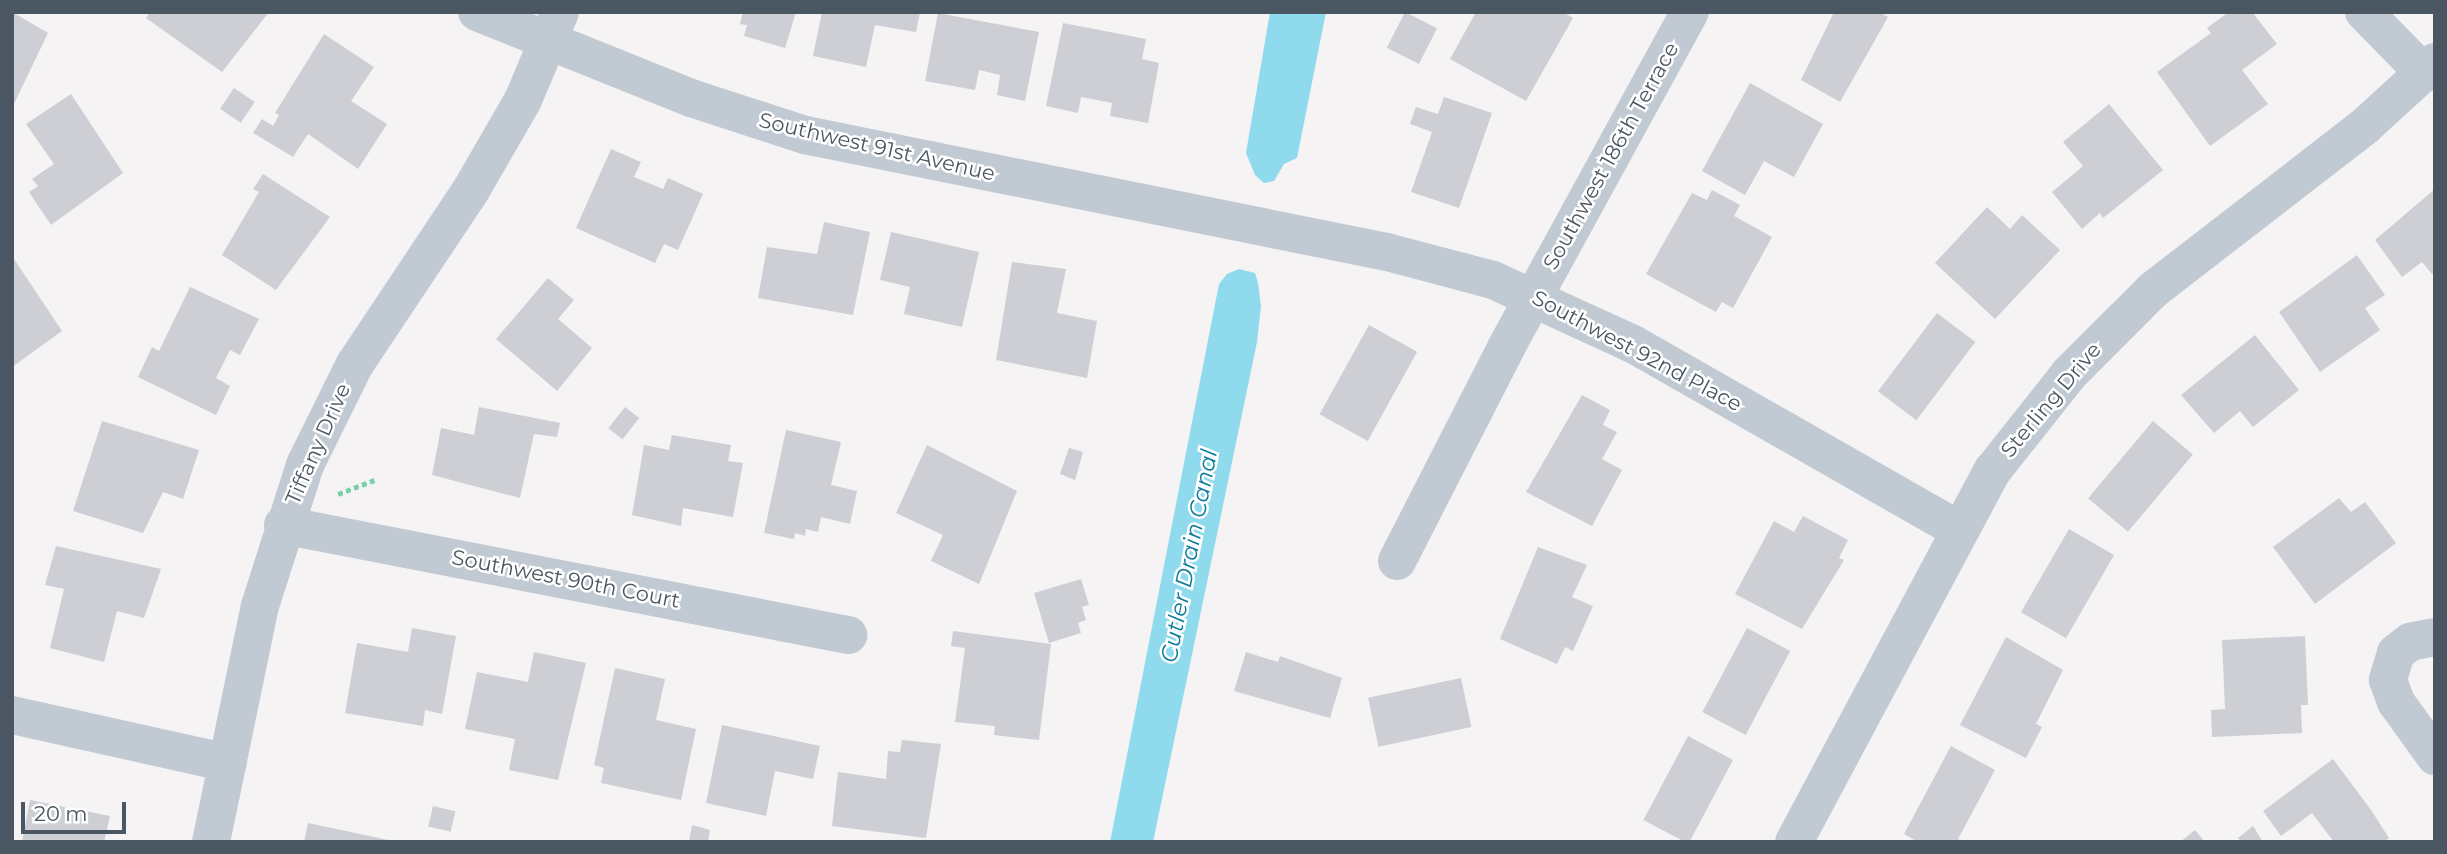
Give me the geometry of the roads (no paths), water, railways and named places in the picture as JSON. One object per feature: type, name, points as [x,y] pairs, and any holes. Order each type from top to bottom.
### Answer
[{"type":"street","name":"Southwest 91st Avenue","points":[[477,12],[554,27],[746,118],[805,135],[1250,226]]},
{"type":"street","name":"Southwest 186th Terrace","points":[[1398,561],[1535,296],[1690,12]]},
{"type":"street","points":[[2364,12],[2429,68]]},
{"type":"street","name":"Tiffany Drive","points":[[211,842],[260,606],[283,525],[331,406],[471,190],[523,100],[554,27]]},
{"type":"street","name":"Sterling Drive","points":[[1794,842],[1959,530],[1993,470],[2029,422],[2117,322],[2355,135],[2429,68]]},
{"type":"street","name":"Southwest 92nd Place","points":[[1250,226],[1387,252],[1535,296],[1633,344],[1959,530]]},
{"type":"street","name":"Southwest 90th Court","points":[[283,525],[848,635]]},
{"type":"street","points":[[2435,636],[2410,642],[2396,653],[2388,680],[2396,702],[2435,756]]},
{"type":"street","points":[[12,715],[228,763]]},
{"type":"water","points":[[1270,12],[1326,12],[1297,158],[1284,164],[1274,181],[1264,183],[1255,175],[1246,153]]},
{"type":"water","name":"Cutler Drain Canal","points":[[1239,269],[1255,273],[1258,283],[1261,306],[1257,342],[1153,842],[1110,842],[1219,284],[1227,274]]}]
